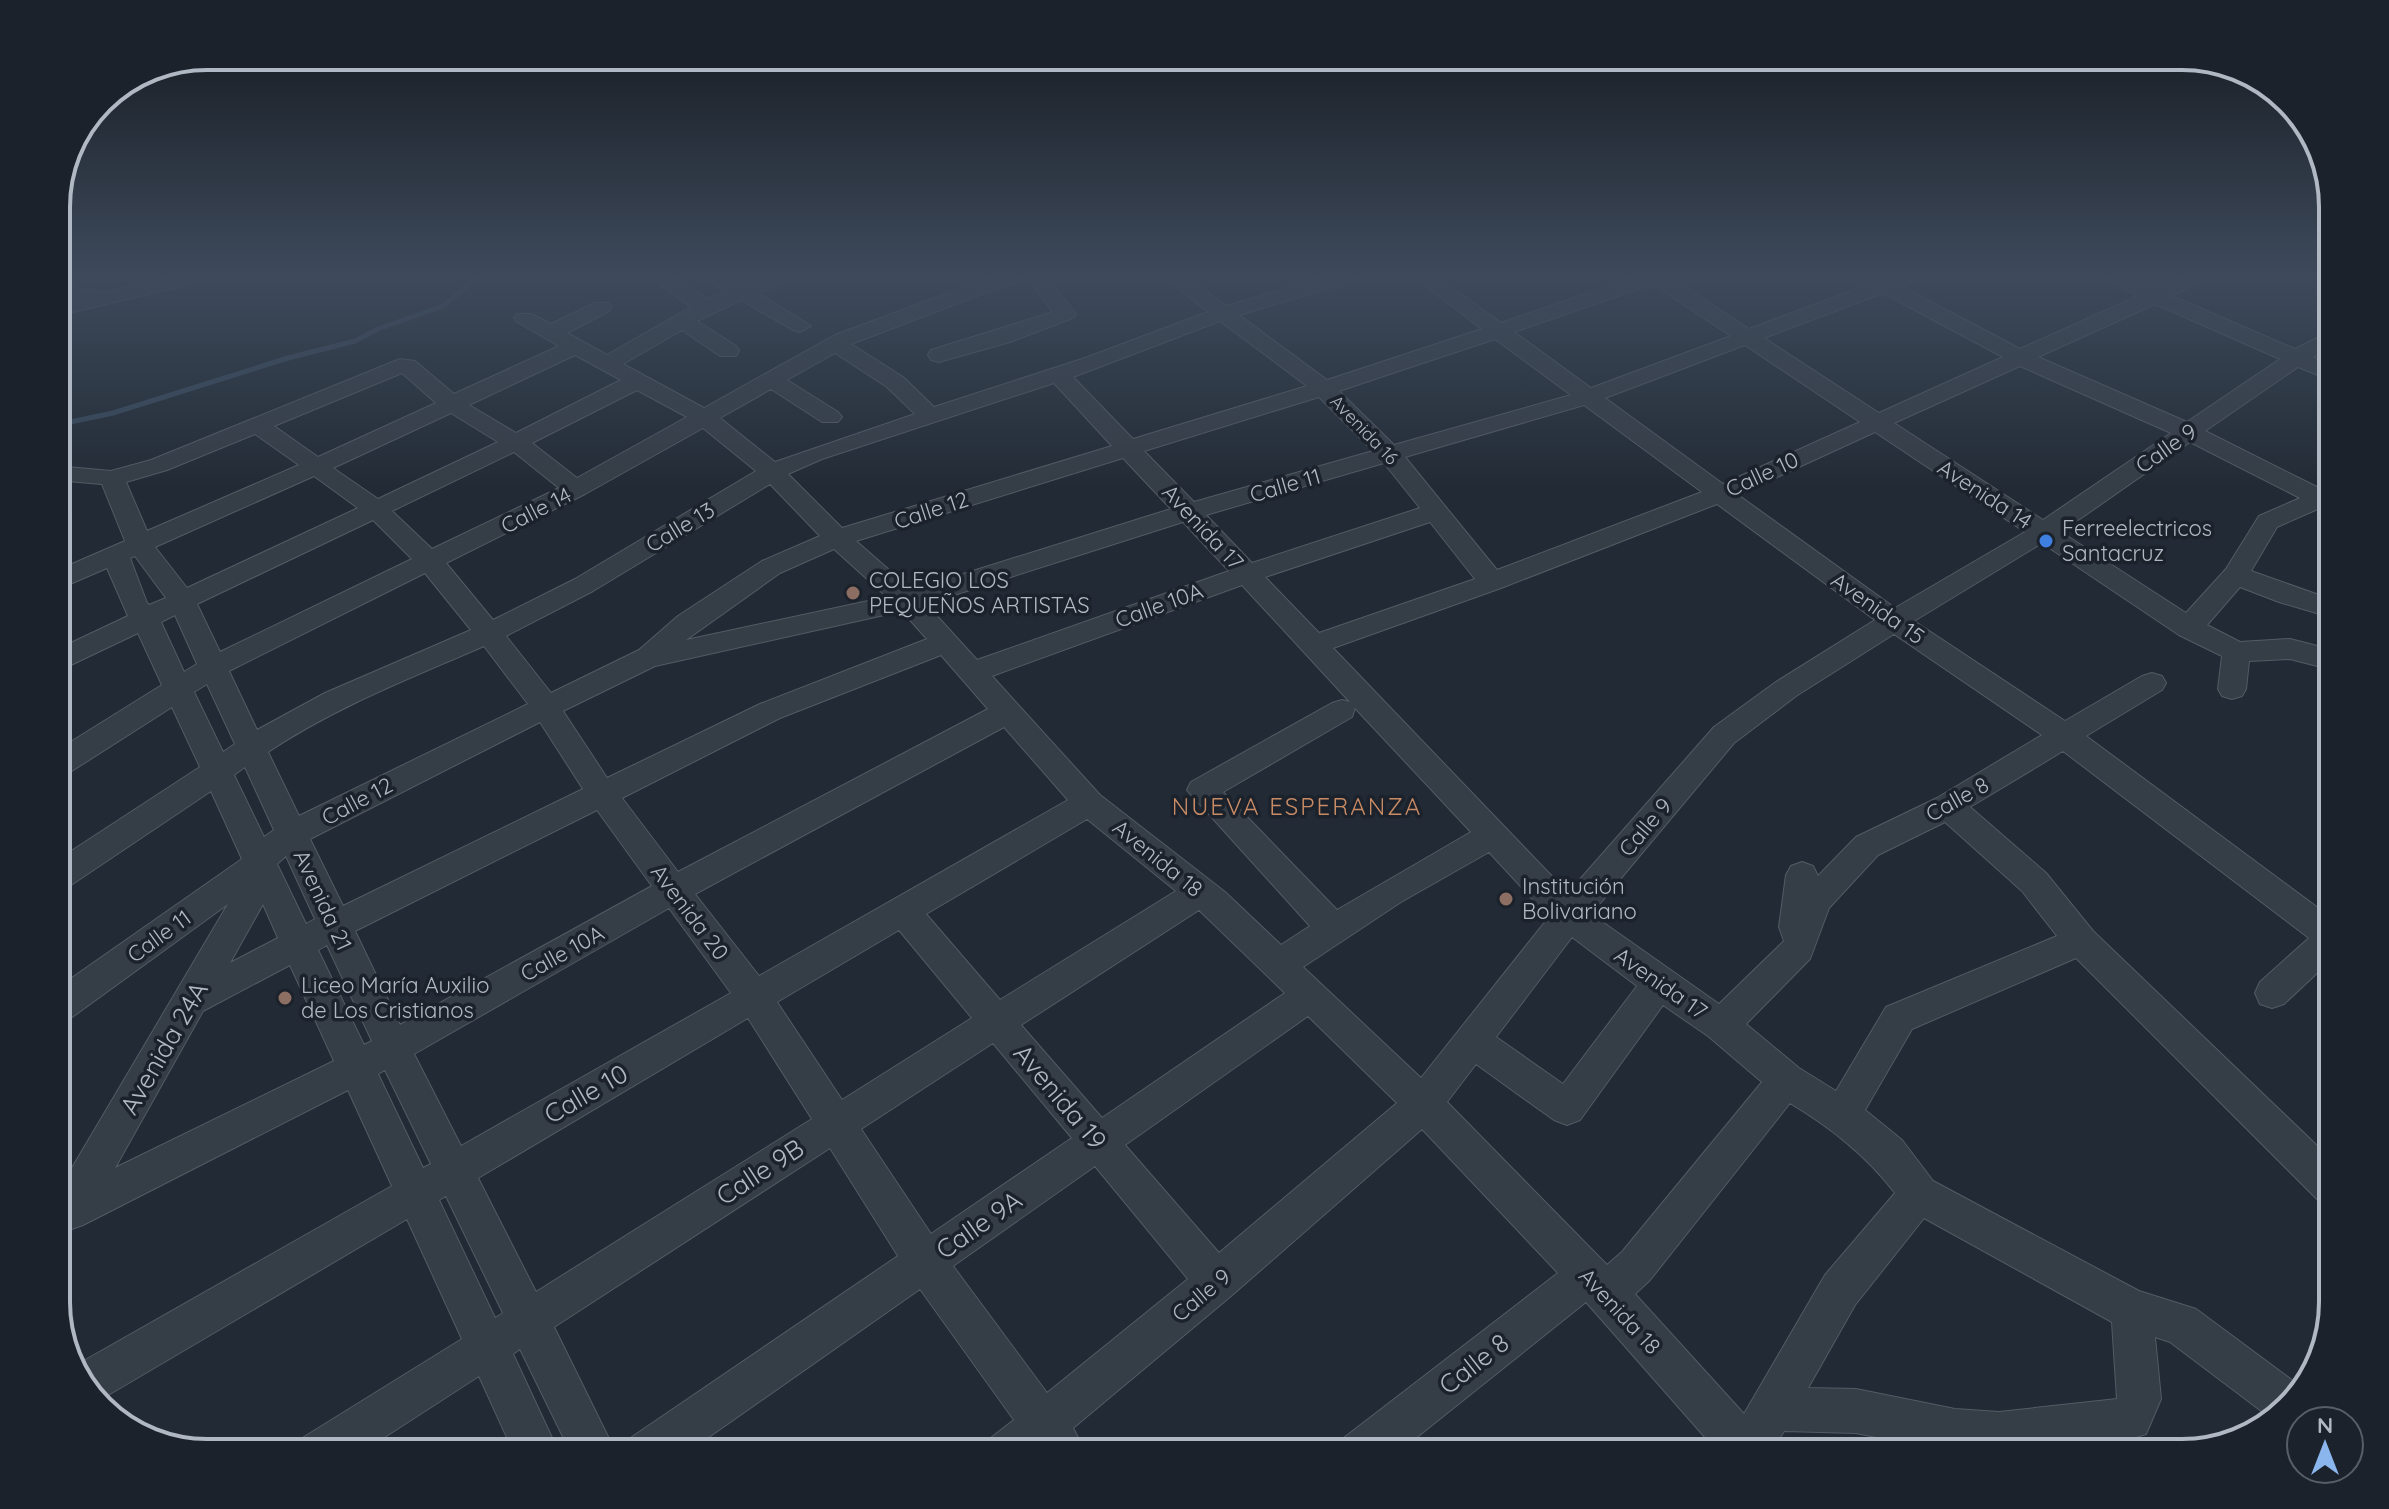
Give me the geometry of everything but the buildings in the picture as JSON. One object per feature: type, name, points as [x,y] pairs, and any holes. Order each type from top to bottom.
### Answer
[{"type":"street","points":[[607,364],[638,346]]},
{"type":"street","points":[[721,346],[728,351]]},
{"type":"street","name":"Calle 14","points":[[70,757],[213,667],[431,563],[576,489],[832,346]]},
{"type":"street","points":[[840,346],[895,382],[930,416]]},
{"type":"street","points":[[939,355],[966,346]]},
{"type":"street","name":"Calle 13","points":[[70,869],[291,722],[489,633],[584,585],[772,472],[814,454],[1133,346]]},
{"type":"street","name":"Avenida 16","points":[[1268,346],[1322,387],[1391,456],[1492,582]]},
{"type":"street","name":"Calle 12","points":[[256,864],[337,809],[649,657],[688,623],[771,567],[837,538],[1447,346]]},
{"type":"street","name":"Avenida 15","points":[[1519,346],[1894,621],[2065,736],[2319,927]]},
{"type":"street","name":"Calle 11","points":[[649,657],[908,601],[1188,512],[1588,397],[1719,346]]},
{"type":"street","name":"Avenida 14","points":[[1762,346],[2189,628],[2236,652]]},
{"type":"street","points":[[1999,346],[2319,494]]},
{"type":"street","name":"Calle 10","points":[[1314,645],[1492,582],[1720,494],[2042,346]]},
{"type":"street","points":[[2272,346],[2319,367]]},
{"type":"street","name":"Calle 9","points":[[1053,1439],[1217,1282],[1423,1104],[1569,916],[1724,735],[1786,689],[2043,532],[2315,346]]},
{"type":"street","points":[[70,574],[315,467],[575,347]]},
{"type":"street","name":"Avenida 18","points":[[575,347],[705,418],[772,472],[837,538],[908,601],[1089,803],[1200,892],[1423,1104],[1597,1285],[1734,1439]]},
{"type":"street","points":[[70,474],[112,478],[159,465],[400,366],[407,366],[450,403],[517,443],[576,489]]},
{"type":"street","name":"Avenida 17","points":[[1058,374],[1569,916],[1721,1025],[1786,1080],[1842,1115],[1888,1153],[1919,1194],[2132,1310],[2181,1324],[2279,1398]]},
{"type":"street","points":[[772,380],[830,417]]},
{"type":"street","points":[[70,655],[181,599],[517,443],[637,381]]},
{"type":"street","name":"Avenida 20","points":[[258,425],[377,510],[431,563],[489,633],[545,706],[601,793],[754,997],[925,1262],[1053,1439]]},
{"type":"street","name":"Avenida 21","points":[[112,478],[135,606],[145,618],[256,864],[298,944],[531,1439]]},
{"type":"street","points":[[2189,628],[2236,575],[2268,522],[2319,503]]},
{"type":"street","name":"Calle 10A","points":[[974,672],[1247,574],[1437,511]]},
{"type":"street","name":"Avenida 21","points":[[127,548],[181,599],[393,1048],[587,1439]]},
{"type":"street","points":[[2236,575],[2319,605]]},
{"type":"street","points":[[192,1000],[335,925],[770,711],[945,643]]},
{"type":"street","points":[[2232,689],[2236,652],[2290,649],[2319,656]]},
{"type":"street","name":"Calle 8","points":[[1721,1025],[1798,949],[1815,901],[1867,846],[1948,806],[2152,683]]},
{"type":"street","points":[[1334,929],[1202,790],[1342,710]]},
{"type":"street","name":"Calle 10A","points":[[70,1211],[356,1068],[673,890],[1007,712]]},
{"type":"street","name":"Calle 10","points":[[94,1379],[1089,803]]},
{"type":"street","points":[[1948,806],[2034,882],[2081,941],[2319,1174]]},
{"type":"street","points":[[1278,965],[1389,893],[1493,835]]},
{"type":"street","name":"Calle 11","points":[[70,999],[256,864]]},
{"type":"street","name":"Avenida 24A","points":[[70,1202],[192,1000],[251,895],[256,864]]},
{"type":"street","points":[[1798,949],[1796,928],[1802,875]]},
{"type":"street","name":"Calle 9B","points":[[342,1439],[1200,892]]},
{"type":"street","name":"Avenida 19","points":[[903,911],[1217,1282]]},
{"type":"street","points":[[1842,1115],[1899,1018],[2081,941]]},
{"type":"street","points":[[2272,993],[2319,951]]},
{"type":"street","points":[[1472,1041],[1567,1108],[1659,983]]},
{"type":"street","name":"Calle 9A","points":[[668,1439],[1309,996]]},
{"type":"street","name":"Calle 8","points":[[1381,1439],[1597,1285],[1636,1266],[1786,1080]]},
{"type":"street","points":[[1754,1439],[1840,1290],[1919,1194]]},
{"type":"street","points":[[2090,1439],[2131,1419],[2139,1399],[2132,1310]]},
{"type":"street","points":[[1773,1409],[1856,1411],[1953,1439]]},
{"type":"street","points":[[1976,1439],[1999,1434],[2073,1439]]},
{"type":"waterway","points":[[70,422],[113,413],[334,346]]},
{"type":"place","name":"Ferreelectricos Santacruz","points":[[2046,541]]},
{"type":"place","name":"COLEGIO LOS PEQUEÑOS ARTISTAS","points":[[853,593]]},
{"type":"place","name":"Institución Bolivariano","points":[[1506,899]]},
{"type":"place","name":"Liceo María Auxilio de Los Cristianos","points":[[285,998]]},
{"type":"district","name":"NUEVA ESPERANZA","points":[[1297,807]]}]
